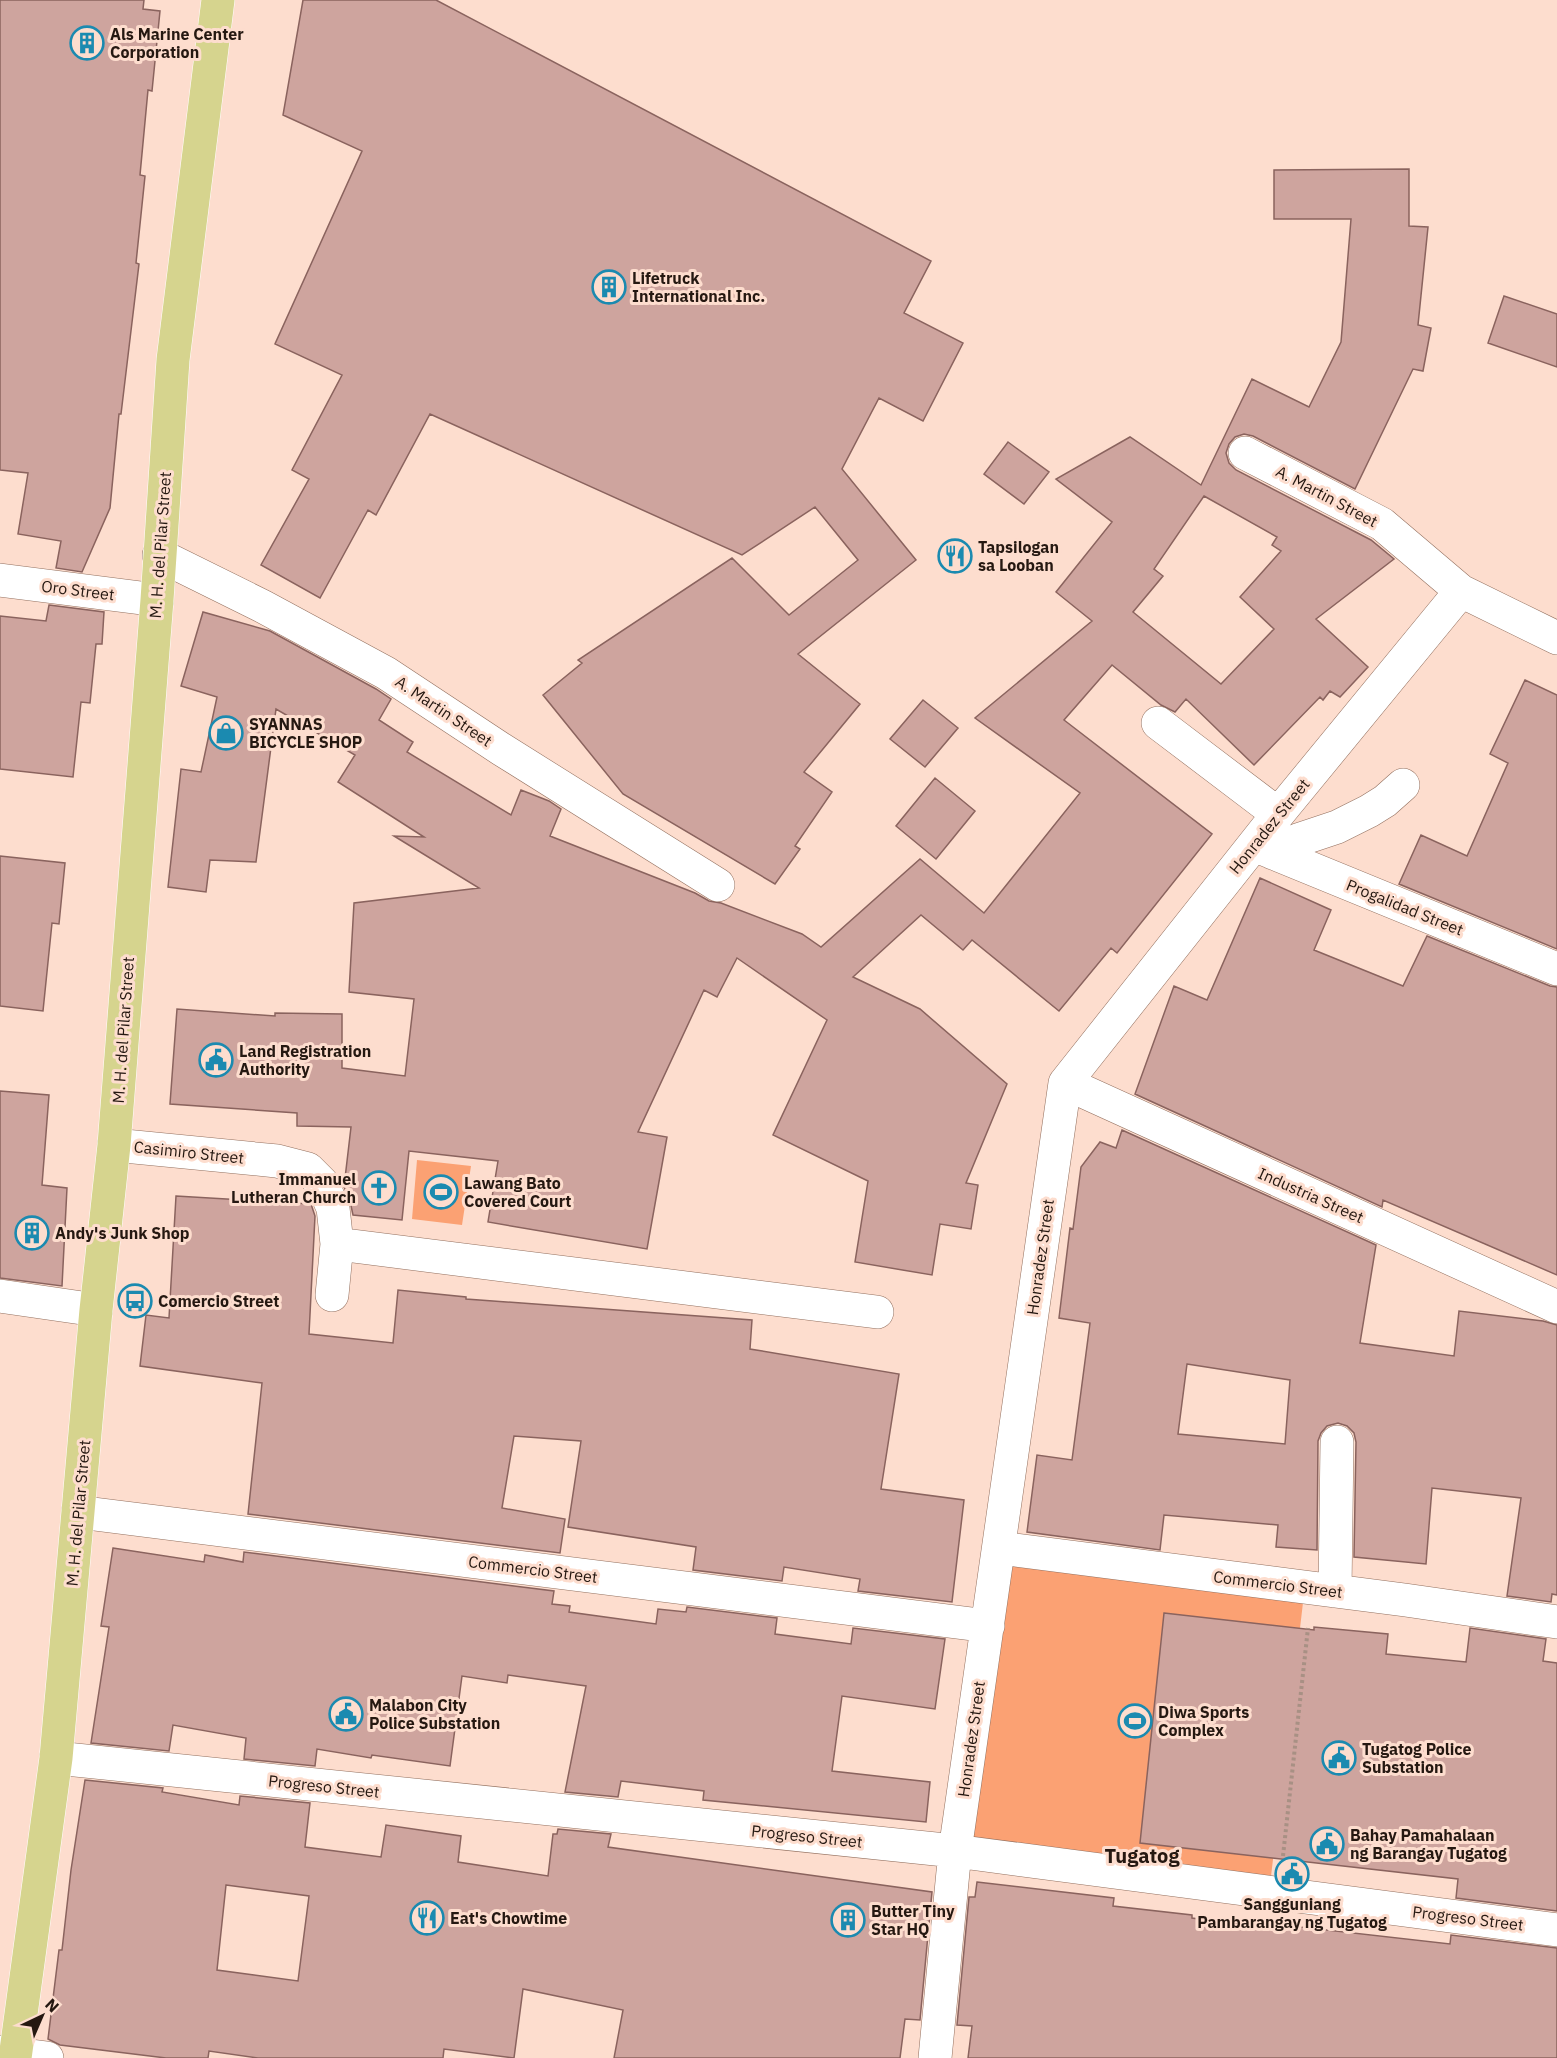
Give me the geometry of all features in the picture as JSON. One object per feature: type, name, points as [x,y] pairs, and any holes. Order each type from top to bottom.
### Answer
[{"type":"main road","name":"M. H. del Pilar Street","points":[[20,2056],[56,1758],[96,1310],[114,1145],[157,600],[173,360],[218,0]]},
{"type":"street","name":"A. Martin Street","points":[[1245,453],[1382,524],[1461,591],[1557,638]]},
{"type":"street","name":"A. Martin Street","points":[[159,555],[262,606],[386,673],[501,749],[718,885]]},
{"type":"street","name":"Oro Street","points":[[0,580],[157,600]]},
{"type":"street","name":"Honradez Street","points":[[934,2058],[955,1851],[1065,1083],[1263,849],[1278,814],[1461,591]]},
{"type":"street","points":[[1158,723],[1278,814]]},
{"type":"street","points":[[1263,849],[1337,827],[1385,801],[1403,785]]},
{"type":"street","name":"Progalidad Street","points":[[1263,849],[1557,969]]},
{"type":"street","name":"Industria Street","points":[[1065,1083],[1557,1307]]},
{"type":"street","name":"Casimiro Street","points":[[114,1145],[277,1161],[308,1169],[322,1183],[333,1208],[337,1244],[332,1295]]},
{"type":"street","points":[[337,1244],[877,1312]]},
{"type":"street","points":[[0,1296],[96,1310]]},
{"type":"street","points":[[1324,1590],[1337,1442]]},
{"type":"street","name":"Commercio Street","points":[[78,1512],[988,1626]]},
{"type":"street","name":"Commercio Street","points":[[1000,1548],[1557,1622]]},
{"type":"street","name":"Progreso Street","points":[[56,1758],[955,1851],[1557,1930]]},
{"type":"path","points":[[1279,1894],[1324,1590]]},
{"type":"shaded area","name":"Lawang Bato Covered Court","points":[[417,1160],[471,1166],[462,1225],[412,1219]]},
{"type":"shaded area","name":"Diwa Sports Complex","points":[[1006,1554],[1304,1594],[1270,1885],[962,1847]]},
{"type":"building","points":[[0,0],[144,0],[143,9],[160,11],[152,91],[148,90],[140,175],[145,176],[136,263],[139,264],[121,414],[119,414],[110,508],[82,572],[56,568],[61,541],[18,534],[28,473],[0,470]]},
{"type":"building","name":"Lifetruck International Inc.","points":[[303,0],[436,0],[931,261],[904,313],[963,343],[923,421],[879,398],[842,469],[916,560],[798,654],[860,704],[804,772],[832,792],[795,846],[800,849],[775,884],[623,794],[543,695],[582,663],[578,660],[732,558],[789,615],[858,560],[815,507],[742,555],[430,414],[376,515],[368,510],[320,598],[261,565],[309,479],[292,470],[342,375],[275,344],[362,151],[283,115]]},
{"type":"building","points":[[1409,169],[1409,226],[1428,227],[1418,325],[1431,328],[1423,371],[1413,369],[1355,489],[1253,436],[1244,434],[1235,437],[1226,453],[1229,463],[1236,470],[1371,540],[1394,559],[1316,619],[1368,667],[1340,697],[1330,691],[1323,700],[1320,697],[1254,765],[1186,699],[1175,712],[1161,705],[1112,665],[1064,720],[1212,834],[1117,953],[1111,948],[1059,1011],[972,940],[963,950],[921,915],[853,977],[920,1009],[1007,1084],[966,1183],[978,1185],[971,1229],[940,1224],[932,1275],[855,1262],[868,1181],[773,1135],[827,1020],[737,958],[717,997],[704,990],[638,1132],[667,1137],[647,1249],[488,1222],[498,1161],[409,1151],[402,1220],[353,1215],[344,1187],[351,1127],[297,1126],[297,1113],[170,1104],[177,1009],[275,1016],[275,1013],[342,1014],[342,1068],[405,1076],[414,999],[349,992],[354,903],[479,888],[394,836],[424,837],[338,782],[355,755],[276,709],[256,862],[210,860],[206,892],[168,887],[181,769],[201,772],[217,697],[181,686],[203,612],[270,631],[376,689],[391,699],[379,720],[413,742],[407,752],[511,815],[521,790],[549,801],[561,809],[550,836],[695,893],[709,901],[721,903],[802,934],[821,947],[920,859],[984,913],[1080,793],[975,718],[1092,621],[1056,592],[1112,522],[1056,479],[1130,437],[1201,485],[1252,379],[1309,407],[1341,342],[1351,219],[1274,219],[1274,170]],"holes":[[[1204,496],[1277,537],[1272,545],[1281,551],[1240,597],[1274,629],[1221,684],[1133,612],[1163,576],[1154,569]]]},
{"type":"building","points":[[1504,296],[1557,314],[1557,367],[1488,343]]},
{"type":"building","points":[[1008,442],[1049,472],[1024,504],[984,474]]},
{"type":"building","points":[[49,605],[104,612],[102,644],[96,644],[90,703],[81,702],[73,777],[0,769],[0,616],[46,621]]},
{"type":"building","points":[[1525,680],[1557,695],[1557,949],[1399,884],[1421,835],[1467,856],[1508,763],[1490,754]]},
{"type":"building","points":[[923,700],[958,728],[925,767],[890,739]]},
{"type":"building","points":[[935,778],[975,811],[936,859],[896,826]]},
{"type":"building","points":[[0,856],[65,863],[59,924],[52,923],[43,1011],[0,1006]]},
{"type":"building","points":[[1260,878],[1331,910],[1314,950],[1403,986],[1427,936],[1557,987],[1557,1275],[1383,1200],[1382,1207],[1135,1094],[1174,986],[1207,1000]]},
{"type":"building","name":"Andy's Junk Shop","points":[[0,1091],[49,1095],[42,1185],[67,1188],[62,1286],[0,1278]]},
{"type":"building","points":[[1122,1130],[1376,1245],[1360,1343],[1454,1356],[1459,1311],[1543,1321],[1557,1325],[1557,1595],[1552,1594],[1551,1602],[1507,1596],[1521,1498],[1432,1488],[1426,1564],[1354,1557],[1356,1442],[1354,1433],[1347,1426],[1338,1423],[1327,1426],[1318,1441],[1317,1550],[1276,1547],[1278,1525],[1164,1515],[1160,1550],[1027,1532],[1037,1455],[1072,1460],[1090,1323],[1059,1318],[1070,1228],[1073,1229],[1081,1167],[1100,1142],[1116,1148]],"holes":[[[1187,1364],[1290,1380],[1285,1444],[1178,1434]]]},
{"type":"building","points":[[176,1196],[311,1204],[315,1216],[309,1334],[393,1343],[398,1290],[466,1297],[466,1299],[752,1320],[750,1349],[899,1374],[881,1489],[964,1500],[952,1602],[858,1591],[860,1579],[784,1567],[782,1581],[693,1570],[696,1547],[568,1527],[581,1441],[514,1436],[502,1508],[565,1519],[560,1553],[248,1514],[262,1383],[140,1366],[146,1315],[169,1318]]},
{"type":"building","points":[[113,1548],[204,1562],[205,1555],[243,1562],[244,1552],[554,1591],[552,1604],[570,1606],[569,1612],[656,1624],[658,1609],[686,1612],[687,1607],[777,1618],[775,1634],[851,1644],[853,1628],[945,1639],[935,1709],[842,1696],[832,1771],[930,1782],[926,1822],[703,1800],[704,1791],[621,1781],[618,1797],[565,1792],[586,1686],[508,1675],[507,1683],[462,1676],[450,1766],[372,1755],[371,1758],[317,1749],[315,1766],[244,1759],[246,1738],[173,1725],[169,1751],[91,1743],[109,1627],[101,1626]]},
{"type":"building","points":[[1164,1613],[1314,1630],[1314,1627],[1388,1634],[1386,1654],[1466,1662],[1470,1628],[1546,1639],[1543,1661],[1557,1663],[1557,1911],[1456,1898],[1458,1879],[1140,1843]]},
{"type":"building","points":[[85,1780],[163,1788],[162,1792],[239,1805],[240,1796],[310,1803],[305,1847],[381,1857],[386,1825],[461,1836],[458,1862],[548,1876],[553,1834],[557,1834],[558,1829],[611,1834],[608,1847],[932,1892],[920,2020],[905,2019],[900,2058],[614,2058],[623,2010],[523,1989],[514,2058],[444,2049],[443,2058],[258,2058],[209,2051],[208,2058],[166,2058],[60,2045],[48,2039],[59,1950],[62,1950],[71,1870]],"holes":[[[226,1885],[309,1896],[298,1981],[217,1970]]]},
{"type":"building","points":[[977,1882],[1114,1898],[1113,1906],[1192,1915],[1192,1918],[1273,1929],[1274,1924],[1450,1944],[1451,1935],[1557,1948],[1557,2058],[968,2058],[972,2026],[957,2025],[969,1897],[975,1897]]},
{"type":"place","name":"Als Marine Center Corporation","points":[[87,43]]},
{"type":"place","name":"Lifetruck International Inc.","points":[[609,287]]},
{"type":"place","name":"Tapsilogan sa Looban","points":[[955,556]]},
{"type":"place","name":"SYANNAS BICYCLE SHOP","points":[[226,733]]},
{"type":"place","name":"Land Registration Authority","points":[[216,1060]]},
{"type":"place","name":"Immanuel Lutheran Church","points":[[379,1188]]},
{"type":"place","name":"Lawang Bato Covered Court","points":[[441,1192]]},
{"type":"place","name":"Andy's Junk Shop","points":[[32,1233]]},
{"type":"place","name":"Comercio Street","points":[[135,1301]]},
{"type":"place","name":"Malabon City Police Substation","points":[[346,1714]]},
{"type":"place","name":"Diwa Sports Complex","points":[[1135,1721]]},
{"type":"place","name":"Tugatog Police Substation","points":[[1339,1758]]},
{"type":"place","name":"Bahay Pamahalaan ng Barangay Tugatog","points":[[1327,1844]]},
{"type":"place","name":"Sangguniang Pambarangay ng Tugatog","points":[[1292,1874]]},
{"type":"place","name":"Eat's Chowtime","points":[[427,1918]]},
{"type":"place","name":"Butter Tiny Star HQ","points":[[848,1920]]},
{"type":"district","name":"Tugatog","points":[[1142,1856]]}]
